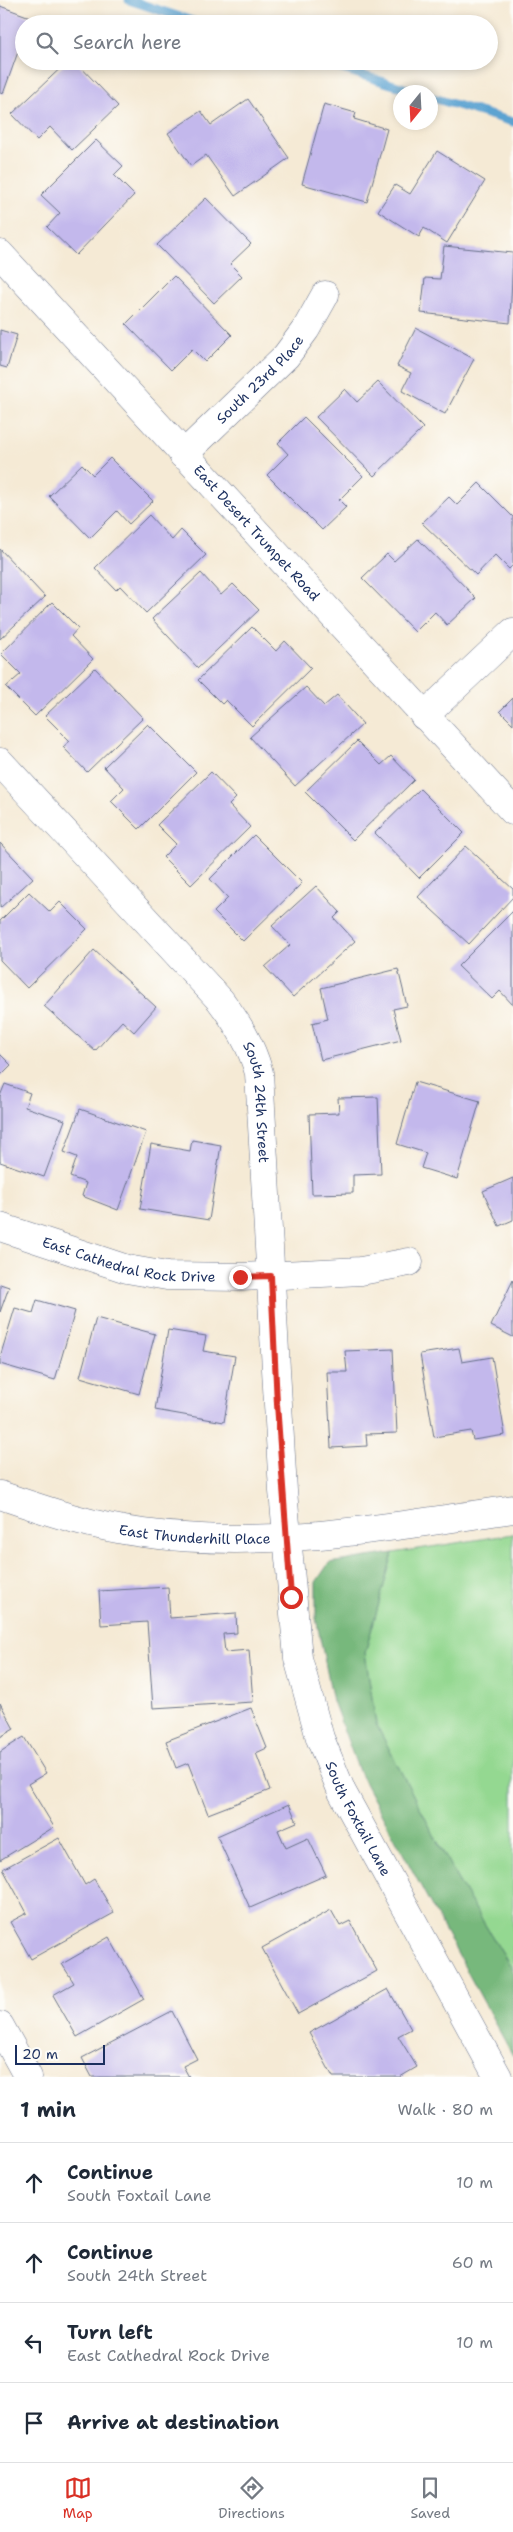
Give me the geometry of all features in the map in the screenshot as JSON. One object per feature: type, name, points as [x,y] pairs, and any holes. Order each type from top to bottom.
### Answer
[{"type":"street","name":"East Desert Trumpet Road","points":[[0,254],[513,812]]},
{"type":"street","name":"South 23rd Place","points":[[184,455],[286,356],[306,329],[325,295]]},
{"type":"street","points":[[424,716],[513,632]]},
{"type":"street","name":"South 24th Street","points":[[0,762],[220,1000],[240,1026],[253,1050],[258,1073],[277,1404],[287,1539]]},
{"type":"street","name":"East Cathedral Rock Drive","points":[[0,1227],[127,1269],[166,1276],[207,1278],[361,1271],[409,1262]]},
{"type":"street","name":"East Thunderhill Place","points":[[0,1495],[75,1519],[141,1533],[221,1540],[287,1539],[343,1534],[513,1509]]},
{"type":"street","name":"South Foxtail Lane","points":[[287,1539],[298,1658],[307,1696],[330,1764],[378,1859],[498,2077]]},
{"type":"street","points":[[0,2026],[28,2077]]},
{"type":"green space","points":[[513,1534],[513,1971],[456,1877],[376,1724],[365,1653],[393,1553]]},
{"type":"green space","points":[[393,1553],[365,1653],[376,1724],[456,1877],[513,1971],[513,2056],[360,1774],[333,1701],[316,1618],[316,1582],[329,1563]]},
{"type":"building","points":[[0,6],[25,15],[15,15],[15,60],[3,94],[0,93]]},
{"type":"building","points":[[58,70],[84,70],[118,106],[72,150],[50,127],[37,140],[12,114]]},
{"type":"building","points":[[248,99],[289,158],[235,196],[206,155],[191,166],[168,133],[201,111],[211,125]]},
{"type":"building","points":[[324,104],[356,113],[354,119],[387,129],[367,202],[302,184]]},
{"type":"building","points":[[96,140],[123,166],[114,175],[134,195],[76,255],[47,227],[60,213],[41,195]]},
{"type":"building","points":[[437,151],[485,181],[447,243],[424,228],[419,237],[378,211],[395,185],[410,194]]},
{"type":"building","points":[[206,198],[251,244],[230,264],[242,276],[214,303],[157,245]]},
{"type":"building","points":[[444,246],[513,253],[510,323],[421,313],[425,278],[440,279]]},
{"type":"building","points":[[174,276],[232,335],[205,362],[192,349],[171,370],[126,324]]},
{"type":"building","points":[[416,328],[474,359],[445,414],[402,391],[411,373],[397,366]]},
{"type":"building","points":[[0,330],[17,335],[7,368],[0,366]]},
{"type":"building","points":[[378,382],[423,428],[374,476],[316,417],[345,389],[357,402]]},
{"type":"building","points":[[304,417],[363,476],[339,500],[346,507],[322,530],[267,475],[288,454],[278,443]]},
{"type":"building","points":[[110,458],[153,501],[129,524],[117,511],[90,538],[49,496],[82,464],[93,475]]},
{"type":"building","points":[[479,483],[513,517],[513,565],[509,569],[495,555],[476,575],[422,523],[449,497],[457,505]]},
{"type":"building","points":[[149,515],[172,540],[181,530],[206,555],[146,613],[120,586],[116,590],[95,568]]},
{"type":"building","points":[[418,539],[476,598],[447,625],[435,612],[415,632],[362,578],[387,554],[394,561]]},
{"type":"building","points":[[0,549],[45,597],[0,639]]},
{"type":"building","points":[[201,573],[221,595],[233,584],[259,610],[198,668],[152,619]]},
{"type":"building","points":[[52,602],[78,628],[71,636],[93,659],[35,716],[6,687],[21,674],[1,654]]},
{"type":"building","points":[[252,627],[276,651],[285,641],[311,668],[252,726],[226,700],[222,704],[198,680]]},
{"type":"building","points":[[95,668],[143,718],[87,772],[63,747],[70,741],[45,716]]},
{"type":"building","points":[[306,687],[324,706],[337,695],[363,724],[295,786],[250,737]]},
{"type":"building","points":[[513,698],[513,724],[500,711]]},
{"type":"building","points":[[148,724],[196,772],[139,829],[111,801],[124,788],[104,767]]},
{"type":"building","points":[[357,741],[381,765],[391,756],[414,780],[353,840],[305,792]]},
{"type":"building","points":[[211,772],[236,798],[229,805],[250,827],[191,885],[163,857],[176,844],[157,825]]},
{"type":"building","points":[[420,789],[464,833],[419,878],[375,833]]},
{"type":"building","points":[[254,835],[302,883],[243,941],[214,912],[228,898],[210,879]]},
{"type":"building","points":[[0,843],[33,878],[0,908]]},
{"type":"building","points":[[466,846],[513,889],[513,897],[469,944],[418,897]]},
{"type":"building","points":[[316,886],[340,912],[334,918],[355,941],[293,997],[265,967],[290,945],[272,926]]},
{"type":"building","points":[[29,892],[50,912],[60,902],[87,929],[27,988],[0,960],[0,921]]},
{"type":"building","points":[[513,911],[513,1005],[500,991],[492,999],[458,966]]},
{"type":"building","points":[[94,950],[156,1007],[134,1032],[122,1021],[95,1051],[44,1006]]},
{"type":"building","points":[[398,969],[407,1006],[393,1009],[401,1040],[321,1060],[312,1023],[328,1019],[321,988]]},
{"type":"building","points":[[0,1054],[11,1065],[0,1076]]},
{"type":"building","points":[[415,1082],[480,1101],[457,1179],[421,1168],[426,1153],[397,1144]]},
{"type":"building","points":[[5,1084],[30,1093],[25,1107],[65,1120],[44,1177],[0,1162],[0,1096]]},
{"type":"building","points":[[378,1097],[381,1174],[353,1175],[353,1193],[312,1194],[309,1114],[339,1113],[338,1098]]},
{"type":"building","points":[[80,1109],[146,1132],[118,1210],[82,1196],[86,1183],[70,1177],[77,1157],[64,1152]]},
{"type":"building","points":[[192,1140],[221,1145],[209,1220],[140,1209],[151,1144],[190,1151]]},
{"type":"building","points":[[513,1178],[513,1220],[499,1226],[483,1191]]},
{"type":"building","points":[[513,1280],[513,1337],[491,1326]]},
{"type":"building","points":[[0,1284],[9,1287],[0,1312]]},
{"type":"building","points":[[37,1300],[75,1311],[55,1380],[0,1364],[0,1357],[15,1308],[33,1313]]},
{"type":"building","points":[[96,1318],[155,1334],[139,1394],[80,1377]]},
{"type":"building","points":[[168,1330],[206,1336],[203,1351],[235,1356],[224,1422],[155,1410]]},
{"type":"building","points":[[459,1348],[462,1362],[492,1357],[505,1435],[473,1440],[471,1431],[434,1437],[420,1354]]},
{"type":"building","points":[[393,1349],[397,1433],[366,1434],[367,1446],[331,1448],[327,1372],[347,1372],[345,1351]]},
{"type":"building","points":[[168,1587],[170,1618],[236,1613],[237,1633],[223,1634],[225,1652],[249,1650],[253,1702],[153,1708],[147,1622],[101,1625],[99,1591]]},
{"type":"building","points":[[0,1703],[14,1729],[0,1737]]},
{"type":"building","points":[[251,1708],[267,1748],[256,1753],[270,1790],[208,1814],[188,1763],[176,1768],[166,1741]]},
{"type":"building","points":[[24,1737],[46,1773],[28,1784],[54,1827],[0,1860],[0,1752]]},
{"type":"building","points":[[289,1804],[297,1822],[278,1830],[286,1848],[308,1838],[326,1875],[250,1908],[217,1836]]},
{"type":"building","points":[[59,1838],[85,1885],[94,1879],[114,1913],[31,1959],[10,1922],[27,1913],[3,1869]]},
{"type":"building","points":[[331,1910],[340,1926],[350,1921],[377,1971],[298,2014],[262,1948]]},
{"type":"building","points":[[109,1937],[144,1999],[77,2037],[53,1995],[74,1983],[62,1964]]},
{"type":"building","points":[[388,1989],[411,2029],[398,2036],[417,2067],[400,2077],[333,2077],[309,2033]]},
{"type":"building","points":[[172,2011],[197,2059],[183,2066],[189,2077],[92,2077],[82,2058]]},
{"type":"waterway","points":[[129,0],[174,15]]},
{"type":"waterway","points":[[345,70],[394,85]]},
{"type":"waterway","points":[[438,99],[513,122]]},
{"type":"route","points":[[240,1277],[271,1276],[277,1404],[291,1597]]}]
